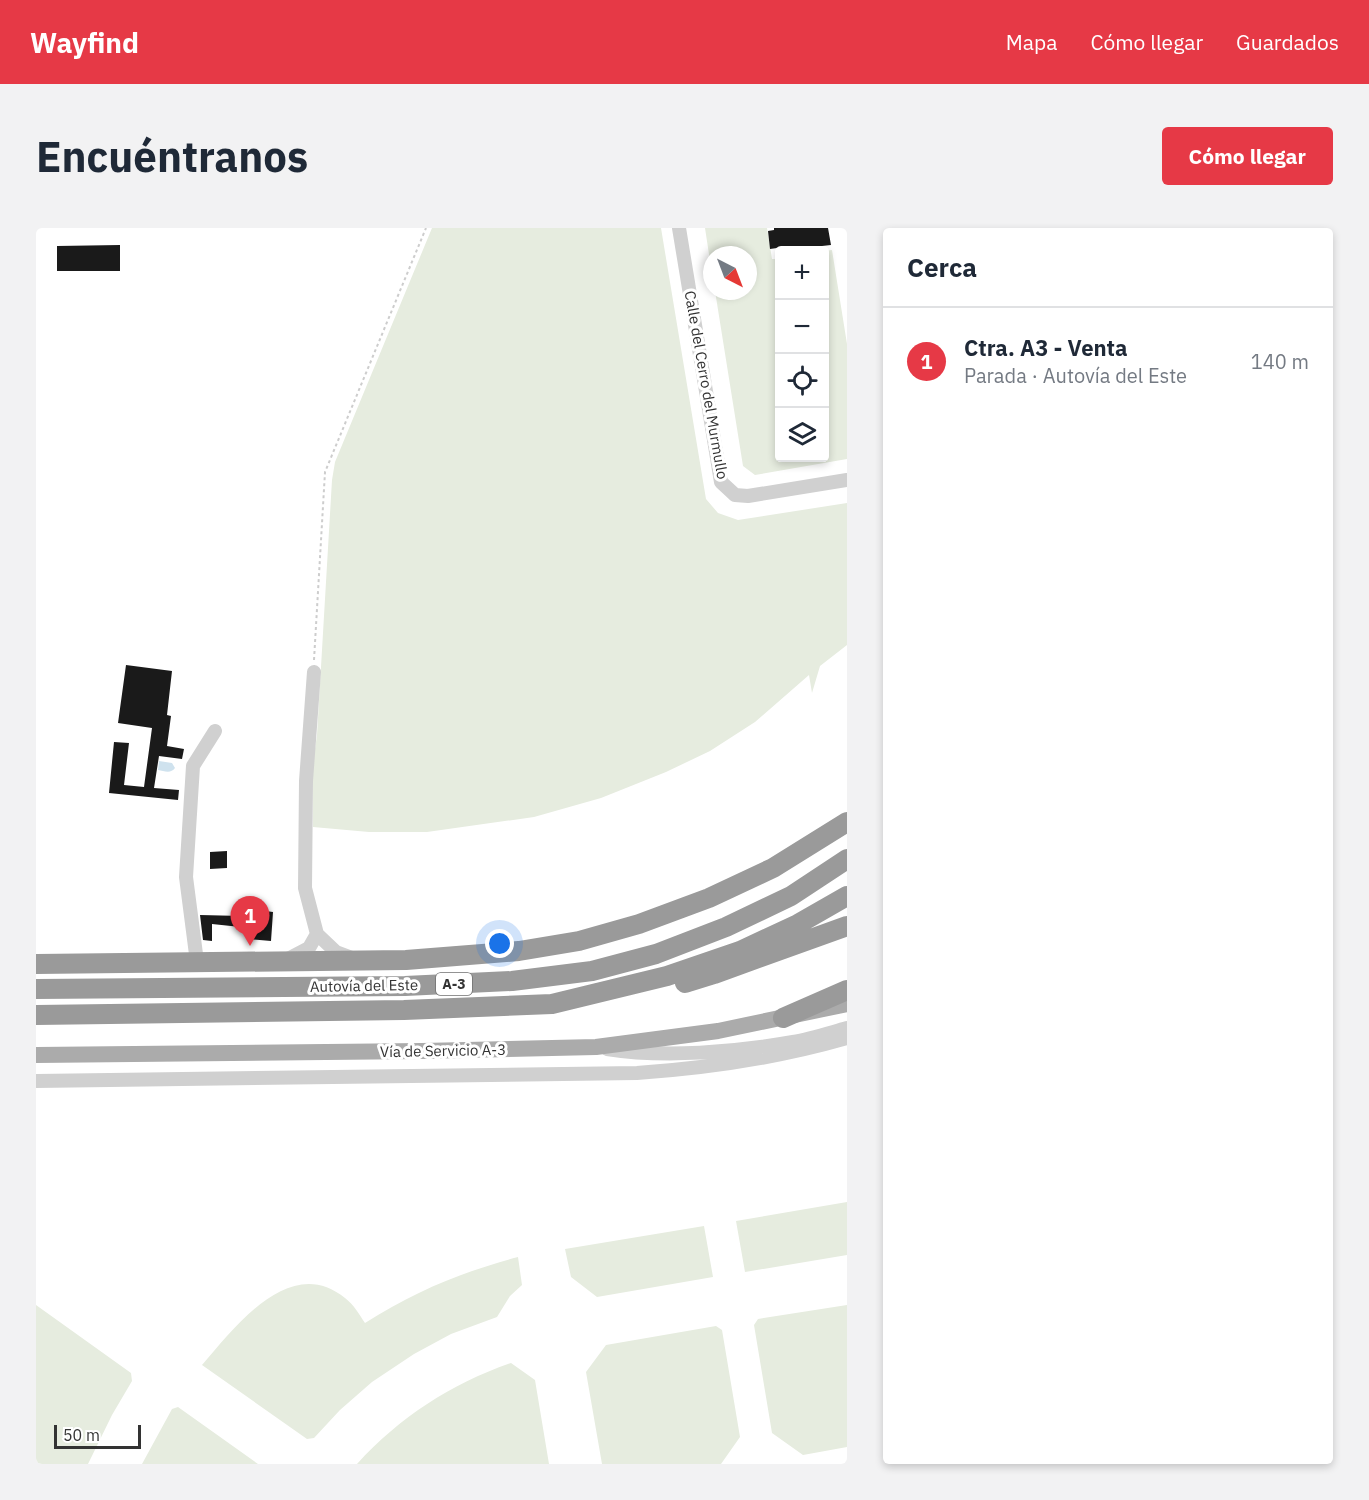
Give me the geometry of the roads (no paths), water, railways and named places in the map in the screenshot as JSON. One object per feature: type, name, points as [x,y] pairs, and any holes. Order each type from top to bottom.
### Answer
[{"type":"highway","points":[[36,964],[406,960],[519,951],[579,941],[639,924],[710,898],[772,868],[847,822]]},
{"type":"highway","name":"Autovía del Este","points":[[36,989],[405,986],[512,981],[592,971],[656,954],[726,927],[791,896],[847,859]]},
{"type":"highway","name":"Autovía del Este","points":[[36,1015],[404,1010],[552,1004],[667,976],[740,951],[798,924],[847,896]]},
{"type":"highway","points":[[552,1004],[633,998],[714,974],[847,926]]},
{"type":"highway","points":[[783,1018],[847,990]]},
{"type":"main road","name":"Vía de Servicio A-3","points":[[36,1055],[422,1052],[596,1047],[718,1031],[847,1004]]},
{"type":"street","name":"Calle del Cerro del Murmullo","points":[[679,228],[721,482],[735,495],[748,496],[847,480]]},
{"type":"street","points":[[314,672],[306,781],[305,888],[317,934],[336,952],[358,960]]},
{"type":"street","points":[[193,766],[215,731]]},
{"type":"street","points":[[192,749],[186,877],[197,962]]},
{"type":"street","points":[[282,961],[309,948],[317,934]]},
{"type":"street","points":[[596,1047],[636,1053],[720,1050],[794,1042],[847,1028]]},
{"type":"street","points":[[36,1081],[637,1073],[692,1070],[796,1053],[847,1038]]},
{"type":"water","points":[[159,761],[172,763],[175,768],[169,772],[158,770]]},
{"type":"place","name":"Ctra. A3 - Venta","points":[[250,946]]}]
